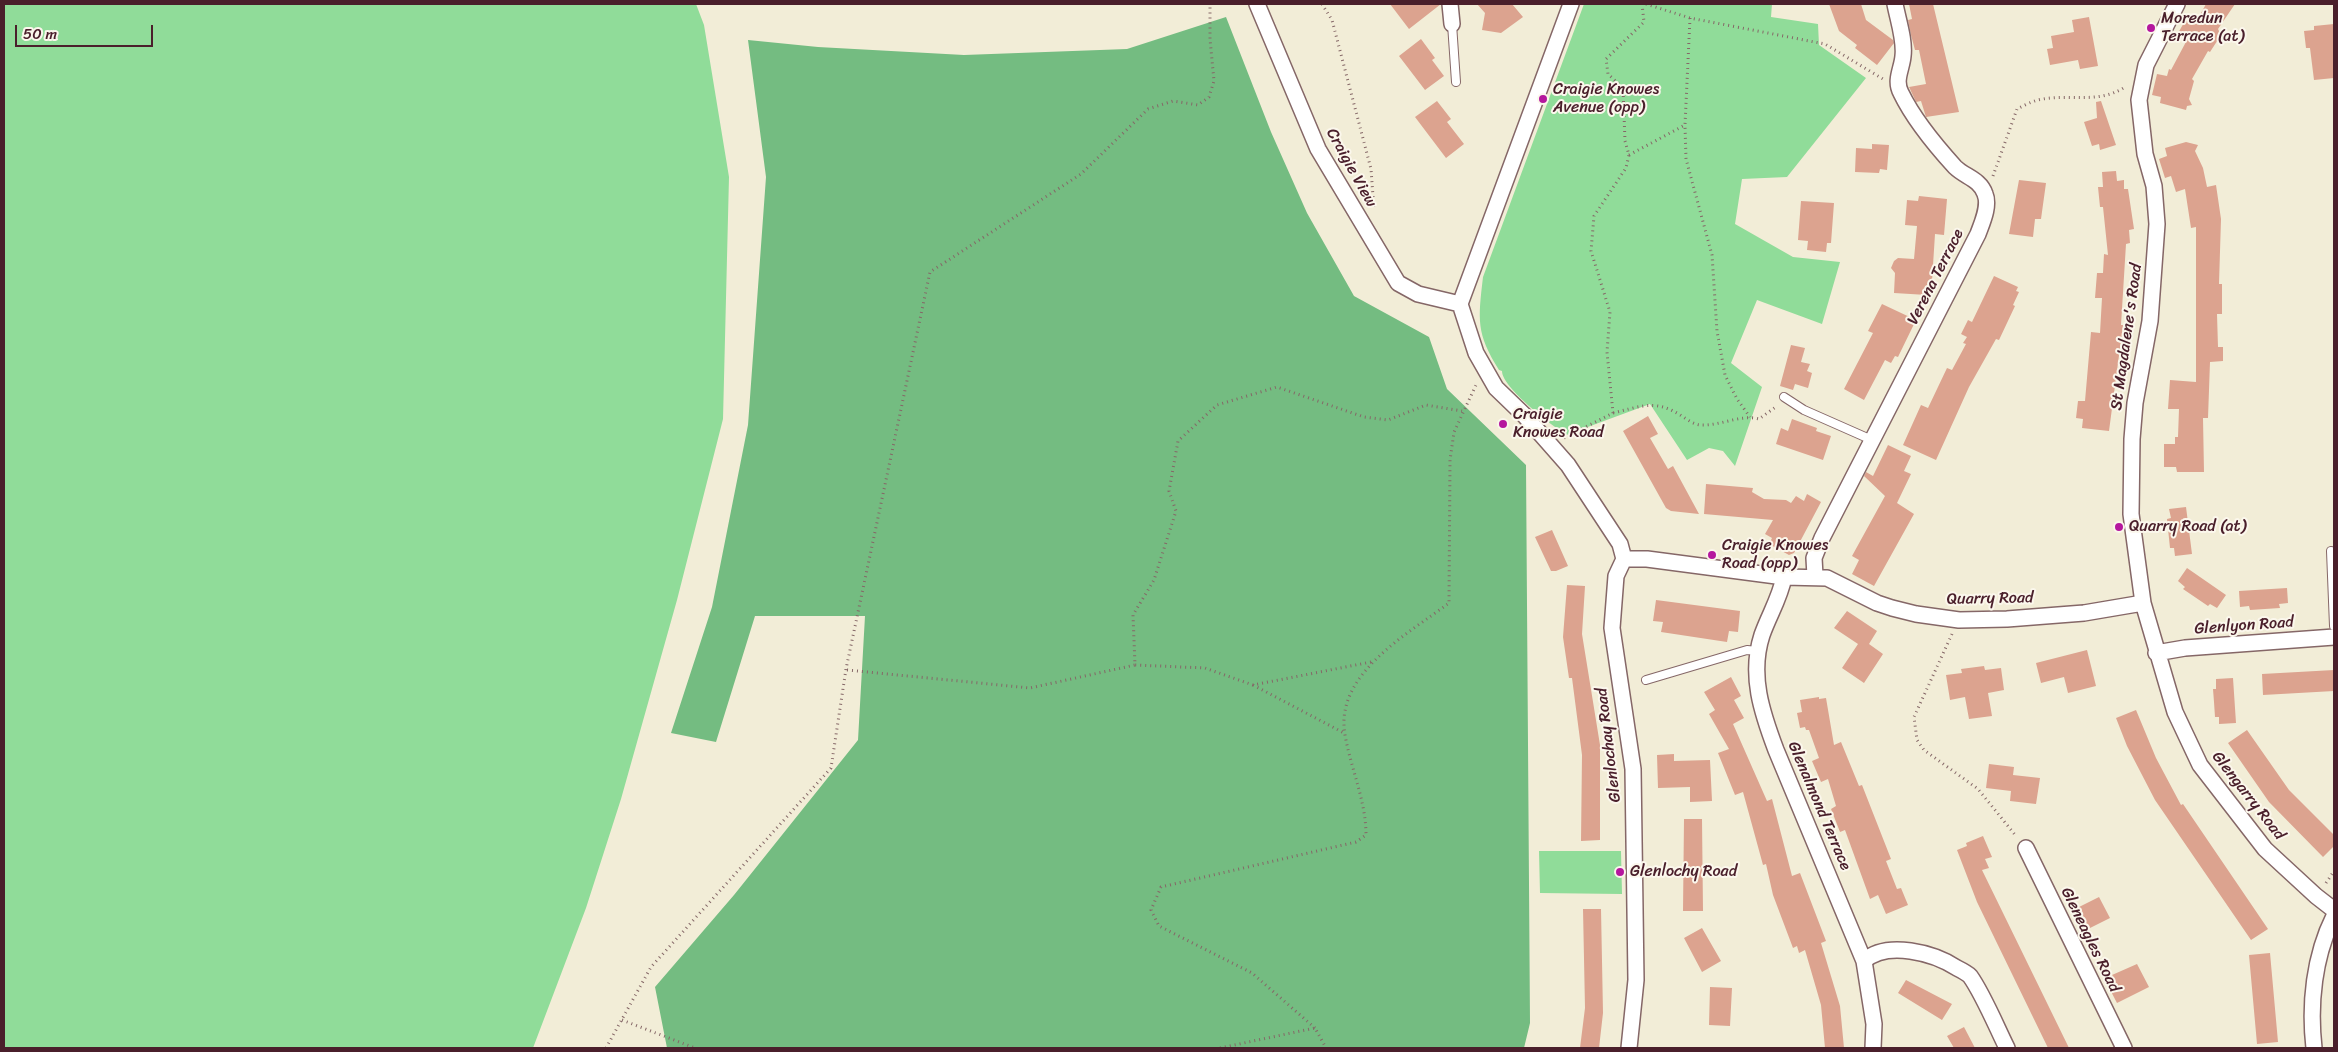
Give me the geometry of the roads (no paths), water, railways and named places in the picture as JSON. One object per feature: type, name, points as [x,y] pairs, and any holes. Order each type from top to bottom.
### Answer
[{"type":"street","name":"Craigie View","points":[[1257,4],[1318,149],[1398,283],[1418,294],[1460,304]]},
{"type":"street","points":[[1450,4],[1452,24]]},
{"type":"street","points":[[1571,4],[1460,304],[1476,353],[1496,388],[1524,415],[1568,465],[1620,544],[1624,559],[1647,559],[1784,577],[1815,576]]},
{"type":"street","name":"Verena Terrace","points":[[1815,576],[1814,558],[1822,538],[1978,234],[1986,209],[1986,196],[1981,185],[1956,169],[1920,124],[1900,93],[1898,80],[1904,48],[1895,4]]},
{"type":"street","name":"St Magdalene's Road","points":[[2156,653],[2143,604],[2131,514],[2132,439],[2135,403],[2150,313],[2157,224],[2154,186],[2140,124],[2139,100],[2146,65],[2177,4]]},
{"type":"street","name":"Glenlochay Road","points":[[1624,559],[1616,576],[1612,628],[1633,769],[1636,980],[1629,1048]]},
{"type":"street","name":"Quarry Road","points":[[1815,576],[1833,580],[1877,603],[1892,608],[1916,614],[1959,620],[2007,619],[2084,613],[2143,604]]},
{"type":"street","name":"Glenalmond Terrace","points":[[1784,577],[1782,588],[1762,635],[1758,651],[1756,685],[1765,719],[1864,962],[1874,1024],[1873,1048]]},
{"type":"street","name":"Glenlyon Road","points":[[2156,653],[2185,648],[2334,637]]},
{"type":"street","name":"Glengarry Road","points":[[2156,653],[2175,712],[2200,765],[2265,849],[2334,910]]},
{"type":"street","name":"Gleneagles Road","points":[[2026,848],[2124,1048]]},
{"type":"street","points":[[2314,1048],[2312,1026],[2318,964],[2323,938],[2334,916]]},
{"type":"street","points":[[1864,962],[1870,956],[1885,952],[1912,950],[1942,958],[1969,975],[2007,1048]]},
{"type":"lane","points":[[1452,24],[1456,82]]},
{"type":"lane","points":[[1784,397],[1804,410],[1872,440]]},
{"type":"lane","points":[[2331,551],[2334,626]]},
{"type":"lane","points":[[1646,680],[1747,650],[1758,651]]},
{"type":"place","name":"Moredun Terrace (at)","points":[[2151,28]]},
{"type":"place","name":"Craigie Knowes Avenue (opp)","points":[[1543,99]]},
{"type":"place","name":"Craigie Knowes Road","points":[[1503,424]]},
{"type":"place","name":"Quarry Road (at)","points":[[2119,527]]},
{"type":"place","name":"Craigie Knowes Road (opp)","points":[[1712,555]]},
{"type":"place","name":"Glenlochy Road","points":[[1620,872]]}]
